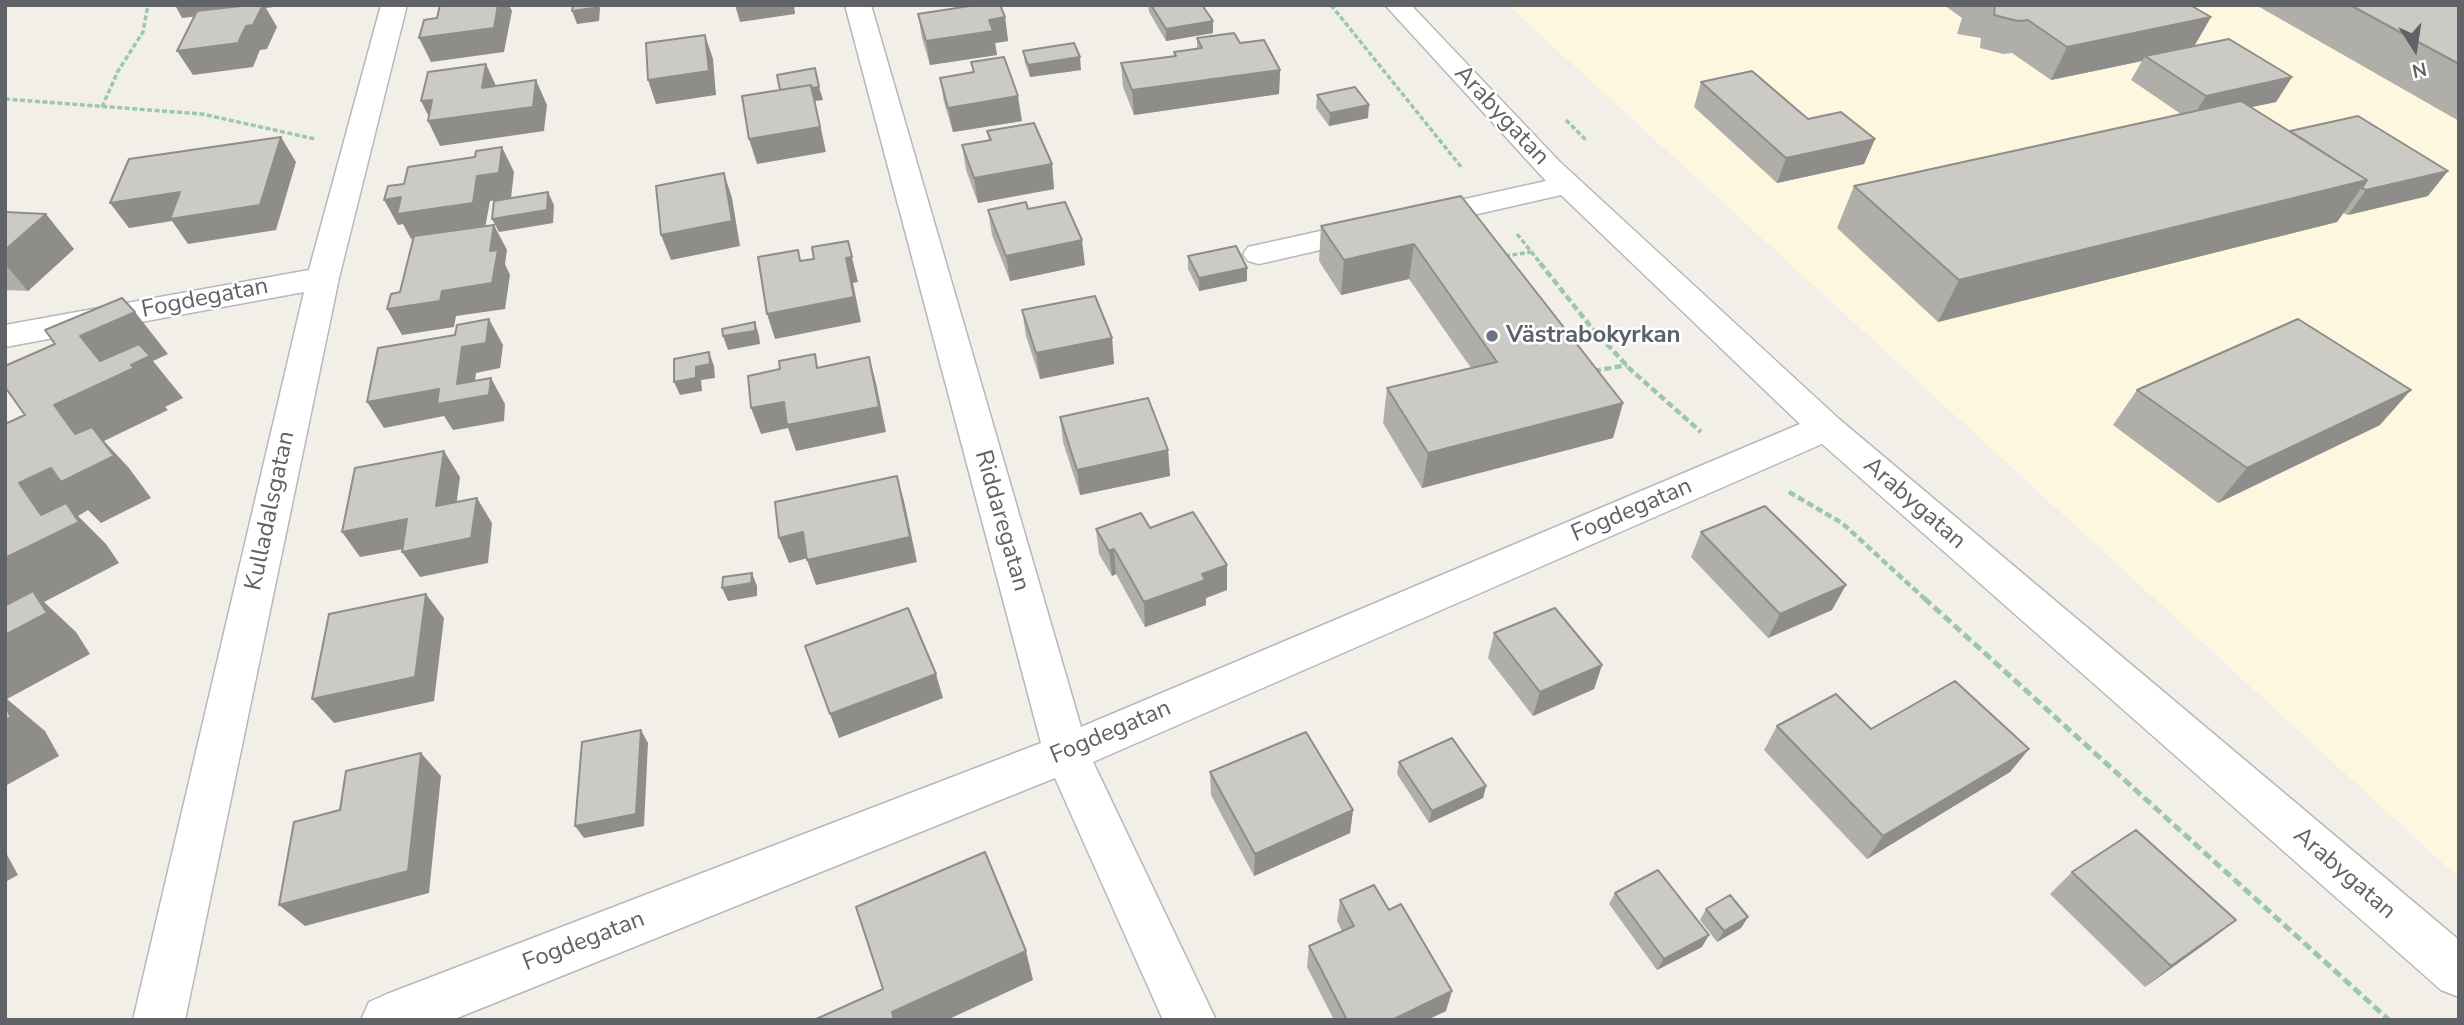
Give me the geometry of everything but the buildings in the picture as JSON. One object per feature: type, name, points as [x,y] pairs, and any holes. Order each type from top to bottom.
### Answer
[{"type":"street","name":"Kulladalsgatan","points":[[159,1020],[323,278],[394,5]]},
{"type":"street","name":"Riddaregatan","points":[[858,5],[1066,752],[1190,1020]]},
{"type":"street","name":"Arabygatan","points":[[1397,5],[1567,184],[1826,428],[2459,973]]},
{"type":"street","points":[[1259,254],[1567,184]]},
{"type":"street","name":"Fogdegatan","points":[[9,344],[323,278]]},
{"type":"street","name":"Fogdegatan","points":[[387,1020],[1066,752],[1826,428]]},
{"type":"path","points":[[102,107],[118,71],[143,32],[148,5]]},
{"type":"path","points":[[1331,5],[1493,201],[1591,327],[1627,365],[1740,465],[1842,523],[2389,1020]]},
{"type":"path","points":[[5,99],[202,114],[356,149]]},
{"type":"path","points":[[1558,112],[1593,148]]},
{"type":"path","points":[[1499,257],[1531,252]]},
{"type":"path","points":[[1589,372],[1627,365]]},
{"type":"shaded area","points":[[1508,5],[2459,5],[2459,878]]},
{"type":"place","name":"Västrabokyrkan","points":[[1492,336]]}]
